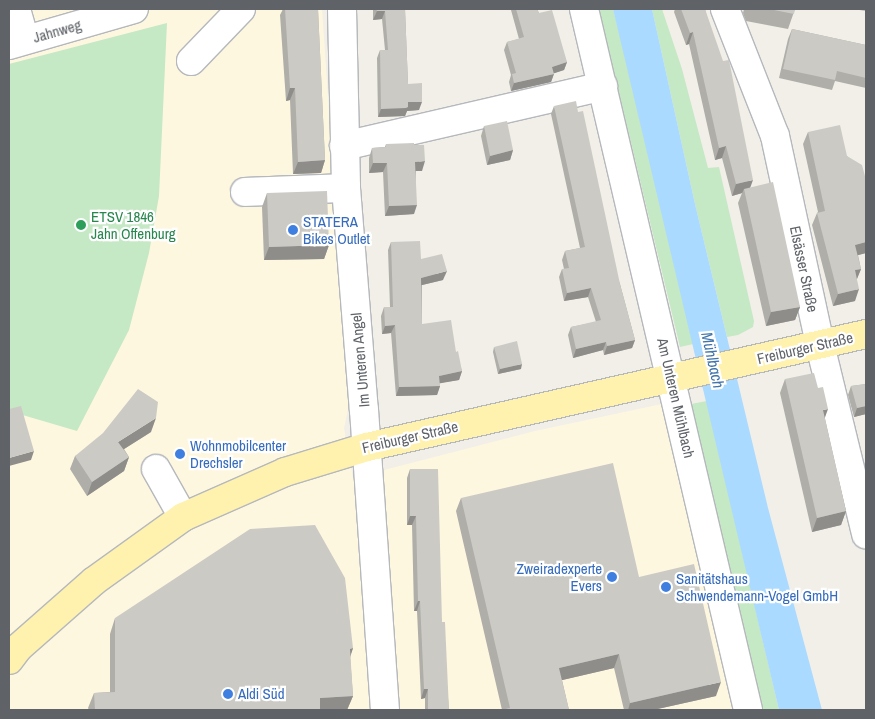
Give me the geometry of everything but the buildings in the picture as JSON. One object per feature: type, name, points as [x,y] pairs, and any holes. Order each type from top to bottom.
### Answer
[{"type":"main road","name":"Freiburger Straße","points":[[9,660],[18,648],[94,580],[183,517],[285,472],[367,447],[866,334]]},
{"type":"street","points":[[16,9],[17,42]]},
{"type":"street","name":"Jahnweg","points":[[17,42],[82,16],[134,9]]},
{"type":"street","points":[[191,61],[241,9]]},
{"type":"street","name":"Im Unteren Angel","points":[[342,9],[346,188],[367,447],[385,710]]},
{"type":"street","name":"Am Unteren Mühlbach","points":[[584,9],[748,710]]},
{"type":"street","name":"Elsässer Straße","points":[[726,9],[775,136],[820,345],[866,534]]},
{"type":"street","points":[[344,146],[603,86]]},
{"type":"street","points":[[245,192],[346,188]]},
{"type":"street","points":[[156,469],[183,517]]},
{"type":"shaded area","points":[[9,9],[322,9],[349,405],[344,428],[353,478],[535,431],[662,404],[734,710],[9,710]]},
{"type":"green space","points":[[599,9],[613,9],[628,64],[693,344],[680,347]]},
{"type":"green space","points":[[652,9],[662,9],[682,69],[708,168],[719,167],[754,321],[753,327],[738,335],[727,337],[695,204]]},
{"type":"green space","name":"ETSV 1846 Jahn Offenburg","points":[[167,23],[159,196],[149,253],[129,330],[77,431],[9,411],[9,64]]},
{"type":"green space","points":[[707,401],[779,710],[760,710],[691,404]]},
{"type":"water","name":"Mühlbach","points":[[613,9],[652,9],[695,204],[768,508],[822,710],[779,710]]},
{"type":"place","name":"ETSV 1846 Jahn Offenburg","points":[[81,225]]},
{"type":"place","name":"STATERA Bikes Outlet","points":[[293,230]]},
{"type":"place","name":"Wohnmobilcenter Drechsler","points":[[180,454]]},
{"type":"place","name":"Zweiradexperte Evers","points":[[612,577]]},
{"type":"place","name":"Sanitätshaus Schwendemann-Vogel GmbH","points":[[666,587]]},
{"type":"place","name":"Aldi Süd","points":[[228,694]]}]
